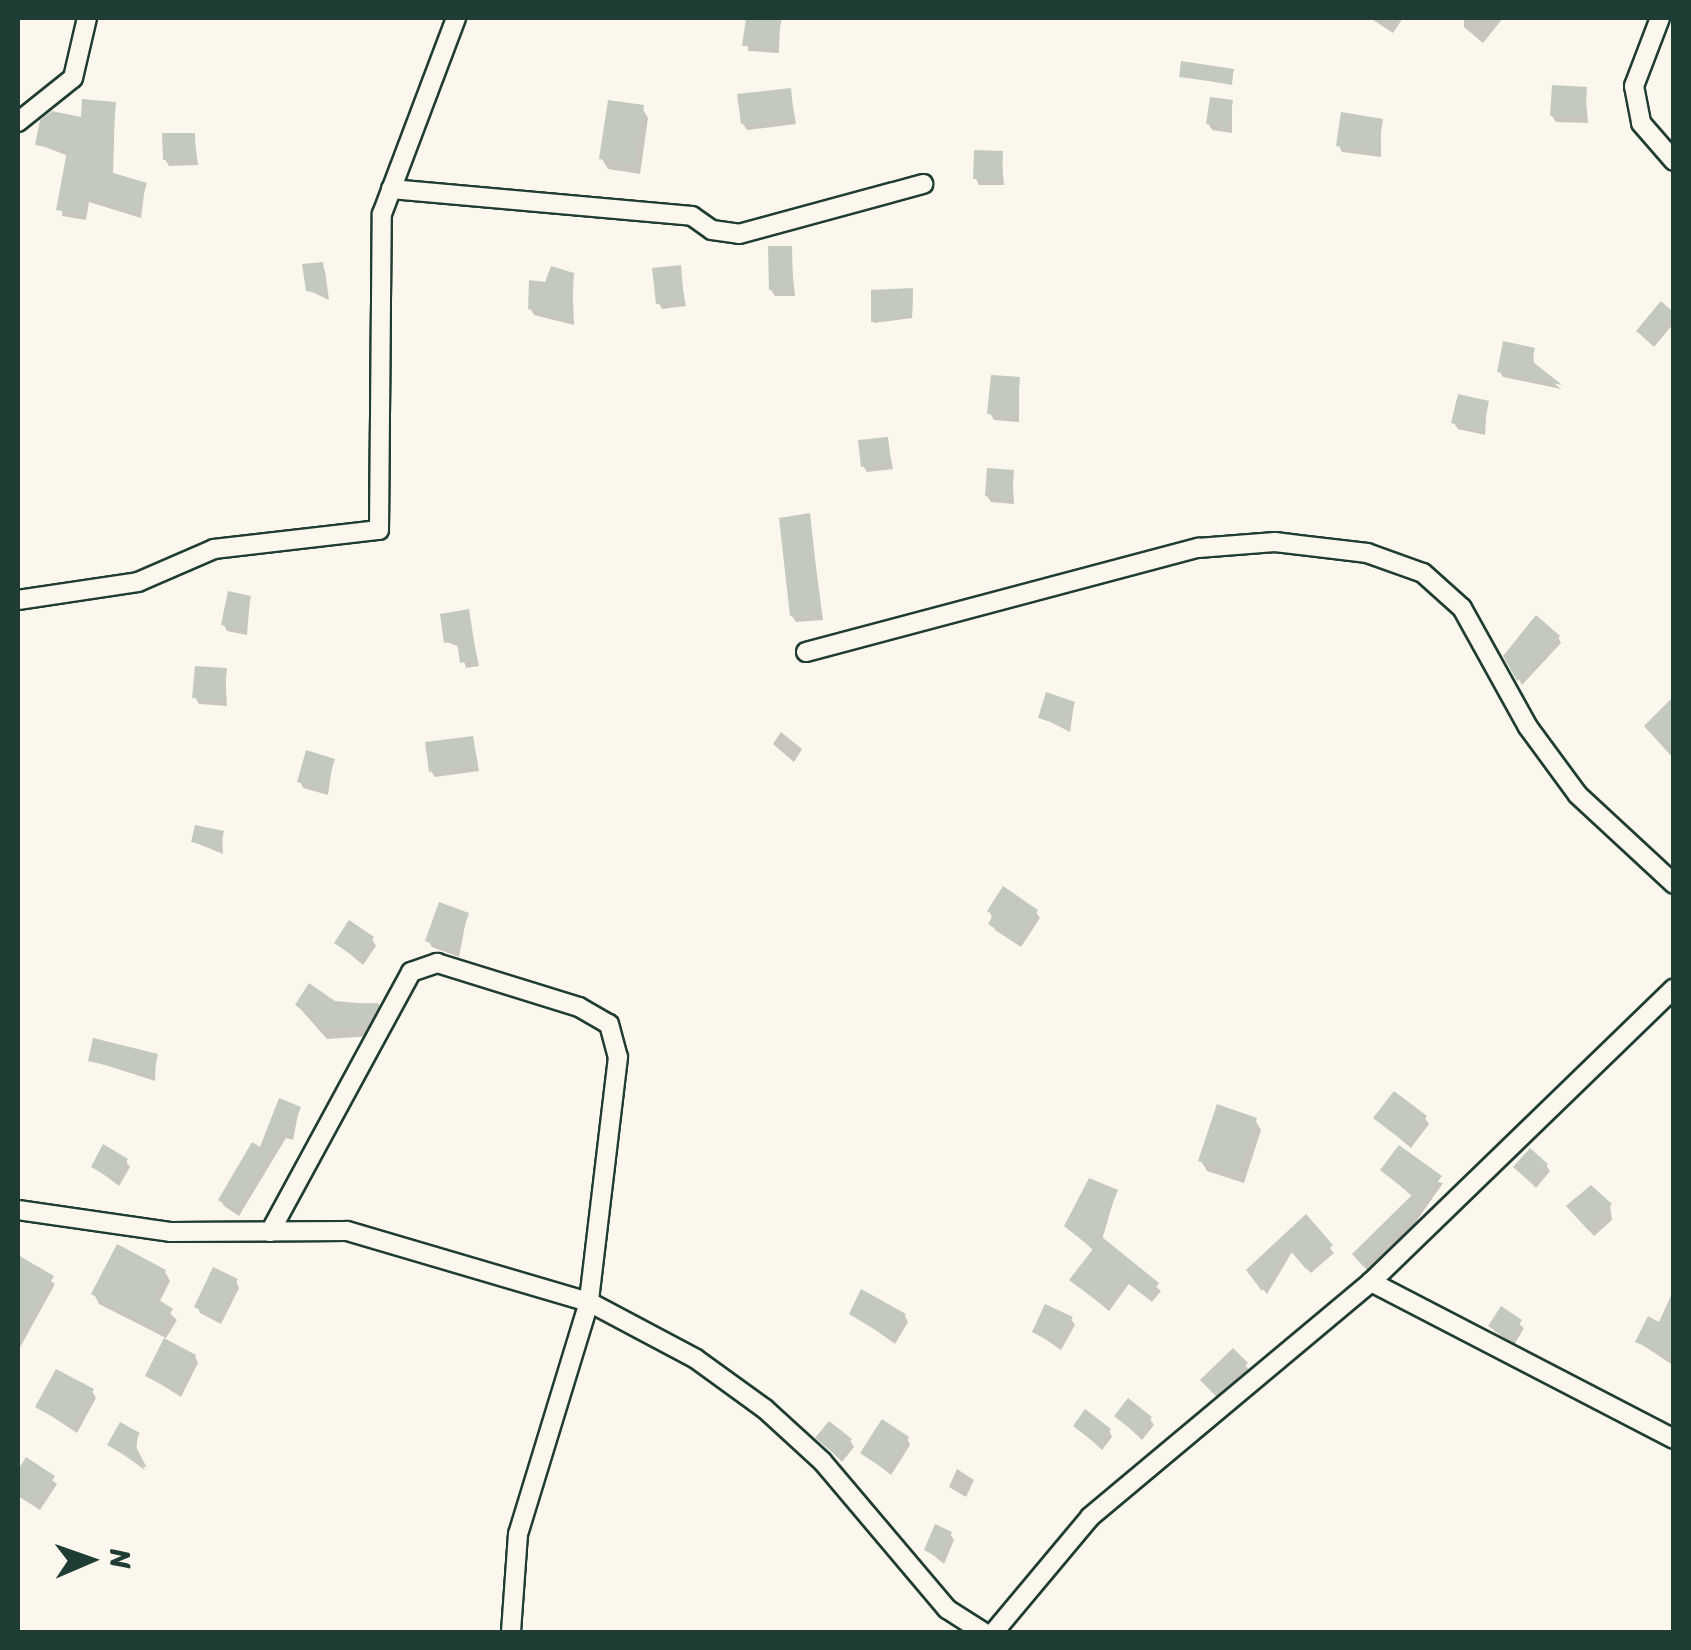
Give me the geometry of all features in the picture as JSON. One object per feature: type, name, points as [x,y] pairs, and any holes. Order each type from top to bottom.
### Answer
[{"type":"street","points":[[18,122],[73,78],[87,18]]},
{"type":"street","points":[[18,600],[138,582],[214,549],[379,530],[378,242],[391,189],[456,18]]},
{"type":"street","points":[[1660,18],[1634,86],[1641,123],[1674,161]]},
{"type":"street","points":[[391,189],[692,216],[712,230],[739,234],[923,184]]},
{"type":"street","points":[[806,652],[1198,548],[1275,542],[1368,553],[1423,573],[1462,608],[1528,727],[1578,795],[1674,884]]},
{"type":"street","points":[[270,1232],[411,972],[438,963],[580,1007],[609,1024],[615,1035],[589,1302],[518,1534],[512,1632]]},
{"type":"street","points":[[994,1632],[1090,1517],[1371,1282],[1674,988]]},
{"type":"street","points":[[18,1210],[171,1232],[347,1231],[385,1239],[589,1302],[696,1359],[765,1409],[822,1461],[947,1609],[984,1632]]},
{"type":"street","points":[[1371,1282],[1674,1440]]},
{"type":"building","points":[[746,18],[782,18],[776,47],[742,46]]},
{"type":"building","points":[[1181,61],[1234,69],[1231,84],[1179,77]]},
{"type":"building","points":[[1552,85],[1587,87],[1585,118],[1550,116]]},
{"type":"building","points":[[791,88],[794,119],[741,124],[737,94]]},
{"type":"building","points":[[1210,97],[1233,100],[1229,128],[1206,124]]},
{"type":"building","points":[[82,99],[116,102],[110,172],[147,183],[138,213],[86,197],[83,215],[56,210],[67,151],[35,145],[40,120],[52,111],[81,117]]},
{"type":"building","points":[[608,100],[644,105],[635,164],[599,159]]},
{"type":"building","points":[[1341,112],[1383,119],[1378,152],[1336,146]]},
{"type":"building","points":[[162,133],[195,133],[196,160],[163,160]]},
{"type":"building","points":[[974,150],[1003,151],[1002,180],[973,179]]},
{"type":"building","points":[[768,246],[792,246],[793,290],[769,290]]},
{"type":"building","points":[[323,262],[327,295],[306,291],[302,264]]},
{"type":"building","points":[[681,265],[684,301],[656,304],[652,268]]},
{"type":"building","points":[[551,266],[574,273],[571,321],[528,309],[529,280],[545,282]]},
{"type":"building","points":[[913,288],[912,316],[871,322],[871,290]]},
{"type":"building","points":[[1661,301],[1674,313],[1650,342],[1636,331]]},
{"type":"building","points":[[1503,341],[1535,348],[1532,361],[1562,385],[1497,372]]},
{"type":"building","points":[[991,375],[1020,377],[1017,416],[987,414]]},
{"type":"building","points":[[1458,394],[1489,401],[1483,430],[1451,423]]},
{"type":"building","points":[[888,437],[891,463],[861,467],[858,440]]},
{"type":"building","points":[[987,468],[1014,470],[1012,499],[985,496]]},
{"type":"building","points":[[810,513],[821,614],[790,616],[779,518]]},
{"type":"building","points":[[228,591],[251,596],[244,630],[221,625]]},
{"type":"building","points":[[469,609],[477,660],[460,663],[457,641],[444,643],[440,614]]},
{"type":"building","points":[[1536,615],[1560,636],[1517,681],[1503,656]]},
{"type":"building","points":[[195,666],[227,668],[224,701],[192,698]]},
{"type":"building","points":[[1046,692],[1075,702],[1067,727],[1038,718]]},
{"type":"building","points":[[1674,696],[1674,759],[1644,726]]},
{"type":"building","points":[[473,736],[478,765],[429,772],[425,742]]},
{"type":"building","points":[[306,750],[335,759],[325,790],[297,782]]},
{"type":"building","points":[[195,825],[224,831],[220,849],[191,842]]},
{"type":"building","points":[[1003,886],[1038,910],[1017,943],[988,924],[993,915],[987,911]]},
{"type":"building","points":[[439,902],[469,913],[456,952],[425,941]]},
{"type":"building","points":[[349,920],[374,937],[359,960],[334,943]]},
{"type":"building","points":[[309,983],[335,1001],[379,1005],[368,1026],[318,1030],[318,1021],[295,1005]]},
{"type":"building","points":[[93,1038],[158,1054],[153,1076],[88,1061]]},
{"type":"building","points":[[1394,1091],[1427,1116],[1407,1144],[1373,1118]]},
{"type":"building","points":[[279,1098],[301,1107],[290,1135],[283,1133],[236,1211],[218,1200],[252,1142],[260,1147]]},
{"type":"building","points":[[1217,1104],[1257,1118],[1238,1174],[1198,1161]]},
{"type":"building","points":[[103,1144],[128,1159],[115,1181],[91,1167]]},
{"type":"building","points":[[1399,1145],[1442,1176],[1410,1220],[1363,1266],[1352,1254],[1412,1195],[1380,1170]]},
{"type":"building","points":[[1530,1148],[1548,1164],[1531,1183],[1513,1167]]},
{"type":"building","points":[[1089,1178],[1118,1190],[1095,1247],[1102,1237],[1159,1283],[1148,1298],[1125,1280],[1105,1307],[1069,1280],[1093,1249],[1064,1226]]},
{"type":"building","points":[[1591,1185],[1612,1204],[1589,1231],[1566,1206]]},
{"type":"building","points":[[1306,1214],[1333,1245],[1306,1269],[1288,1248],[1262,1291],[1246,1270]]},
{"type":"building","points":[[117,1244],[166,1270],[153,1296],[173,1309],[160,1330],[91,1294]]},
{"type":"building","points":[[18,1255],[54,1276],[18,1338]]},
{"type":"building","points":[[213,1267],[238,1279],[218,1319],[194,1307]]},
{"type":"building","points":[[861,1289],[906,1314],[892,1340],[849,1314]]},
{"type":"building","points":[[1674,1289],[1674,1358],[1635,1342],[1648,1316],[1659,1322]]},
{"type":"building","points":[[1045,1304],[1073,1317],[1057,1345],[1032,1332]]},
{"type":"building","points":[[1501,1306],[1522,1320],[1510,1340],[1488,1326]]},
{"type":"building","points":[[164,1338],[196,1355],[178,1393],[145,1376]]},
{"type":"building","points":[[1233,1348],[1248,1363],[1216,1396],[1200,1380]]},
{"type":"building","points":[[56,1369],[94,1389],[73,1428],[35,1407]]},
{"type":"building","points":[[1128,1398],[1152,1417],[1138,1435],[1114,1416]]},
{"type":"building","points":[[1085,1409],[1111,1429],[1098,1445],[1073,1426]]},
{"type":"building","points":[[882,1419],[909,1437],[887,1471],[860,1453]]},
{"type":"building","points":[[829,1421],[852,1439],[838,1457],[815,1438]]},
{"type":"building","points":[[120,1422],[140,1433],[134,1443],[147,1468],[107,1445]]},
{"type":"building","points":[[26,1457],[55,1476],[36,1505],[18,1493],[18,1470]]},
{"type":"building","points":[[935,1524],[952,1532],[941,1559],[924,1550]]}]
